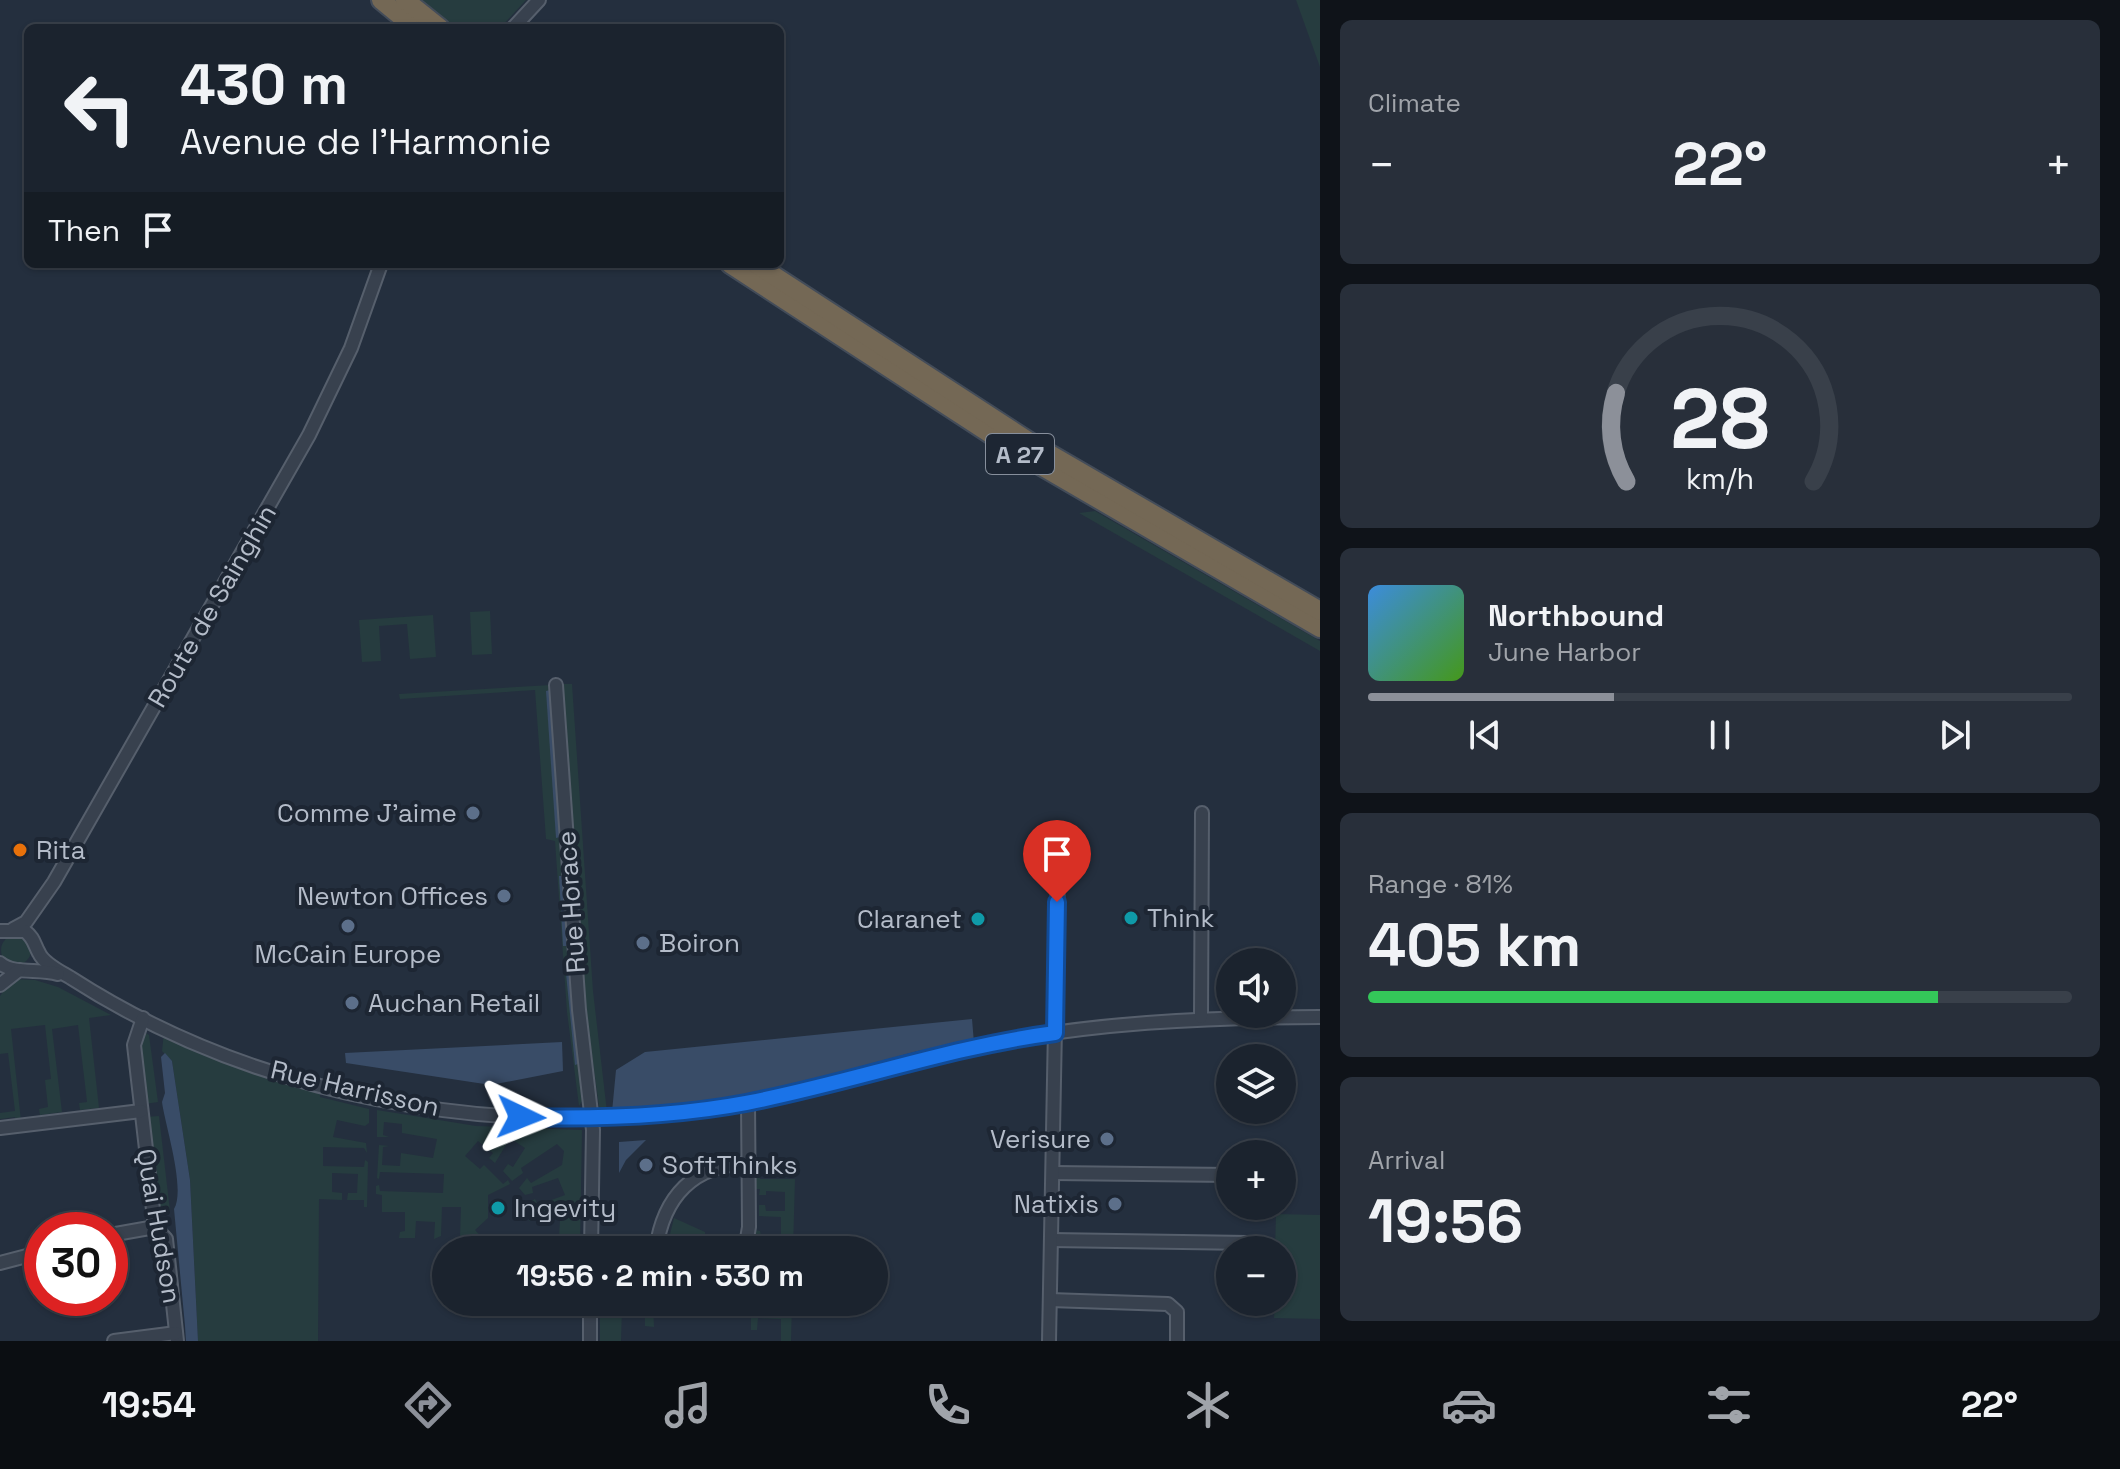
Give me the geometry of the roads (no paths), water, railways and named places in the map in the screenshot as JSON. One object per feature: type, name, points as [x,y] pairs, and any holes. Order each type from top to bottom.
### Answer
[{"type":"highway","points":[[381,0],[410,24]]},
{"type":"highway","points":[[405,0],[435,24]]},
{"type":"highway","name":"A 27","points":[[736,268],[1024,456],[1320,628]]},
{"type":"highway","name":"A 27","points":[[762,268],[1026,440],[1320,611]]},
{"type":"street","points":[[517,24],[539,0]]},
{"type":"street","name":"Route de Sainghin","points":[[5,932],[26,922],[54,882],[303,446],[360,325],[380,268]]},
{"type":"street","name":"Rue Horace","points":[[556,685],[578,1003],[592,1119],[591,1236]]},
{"type":"street","points":[[1201,1017],[1202,813]]},
{"type":"street","points":[[1049,1341],[1058,871]]},
{"type":"street","name":"Route de Sainghin","points":[[22,970],[34,960],[35,928],[54,882]]},
{"type":"street","name":"Rue Harrisson","points":[[5,932],[28,933],[44,960],[143,1018],[254,1064],[366,1096],[483,1114],[592,1119],[748,1102],[915,1059],[1055,1033],[1201,1017],[1320,1017]]},
{"type":"street","name":"Rue Harrisson","points":[[0,963],[22,970],[44,970],[72,979]]},
{"type":"street","points":[[0,985],[22,970]]},
{"type":"street","name":"Quai Hudson","points":[[143,1018],[134,1039],[141,1111],[155,1227],[166,1239],[177,1337]]},
{"type":"street","points":[[748,1102],[749,1236]]},
{"type":"street","points":[[0,1128],[141,1111]]},
{"type":"street","points":[[659,1236],[664,1214],[688,1181],[718,1166],[749,1164]]},
{"type":"street","points":[[1053,1173],[1216,1175]]},
{"type":"street","points":[[128,1232],[155,1227]]},
{"type":"street","points":[[1051,1240],[1216,1243]]},
{"type":"street","points":[[0,1263],[24,1257]]},
{"type":"street","points":[[1050,1300],[1168,1304],[1177,1312],[1177,1341]]},
{"type":"street","points":[[590,1316],[590,1341]]},
{"type":"street","points":[[114,1341],[177,1337]]},
{"type":"water","points":[[550,690],[560,837],[556,838],[546,691]]},
{"type":"water","points":[[559,876],[562,876],[567,946],[563,946]]},
{"type":"water","points":[[565,963],[568,963],[578,1064],[575,1065]]},
{"type":"water","points":[[972,1019],[974,1043],[918,1051],[746,1097],[612,1112],[616,1070],[645,1052]]},
{"type":"water","points":[[562,1042],[563,1071],[491,1085],[346,1063],[345,1053]]},
{"type":"water","points":[[165,1053],[172,1061],[190,1180],[198,1341],[186,1341],[174,1209],[178,1187],[162,1102],[165,1093],[161,1057]]},
{"type":"water","points":[[646,1140],[626,1160],[619,1173],[619,1142]]},
{"type":"place","name":"Comme J'aime","points":[[473,813]]},
{"type":"place","name":"Rita","points":[[20,850]]},
{"type":"place","name":"Newton Offices","points":[[504,896]]},
{"type":"place","name":"Think","points":[[1131,918]]},
{"type":"place","name":"Claranet","points":[[978,919]]},
{"type":"place","name":"McCain Europe","points":[[348,926]]},
{"type":"place","name":"Boiron","points":[[643,943]]},
{"type":"place","name":"Auchan Retail","points":[[352,1003]]},
{"type":"place","name":"Verisure","points":[[1107,1139]]},
{"type":"place","name":"SoftThinks","points":[[646,1165]]},
{"type":"place","name":"Natixis","points":[[1115,1204]]},
{"type":"place","name":"Ingevity","points":[[498,1208]]}]
